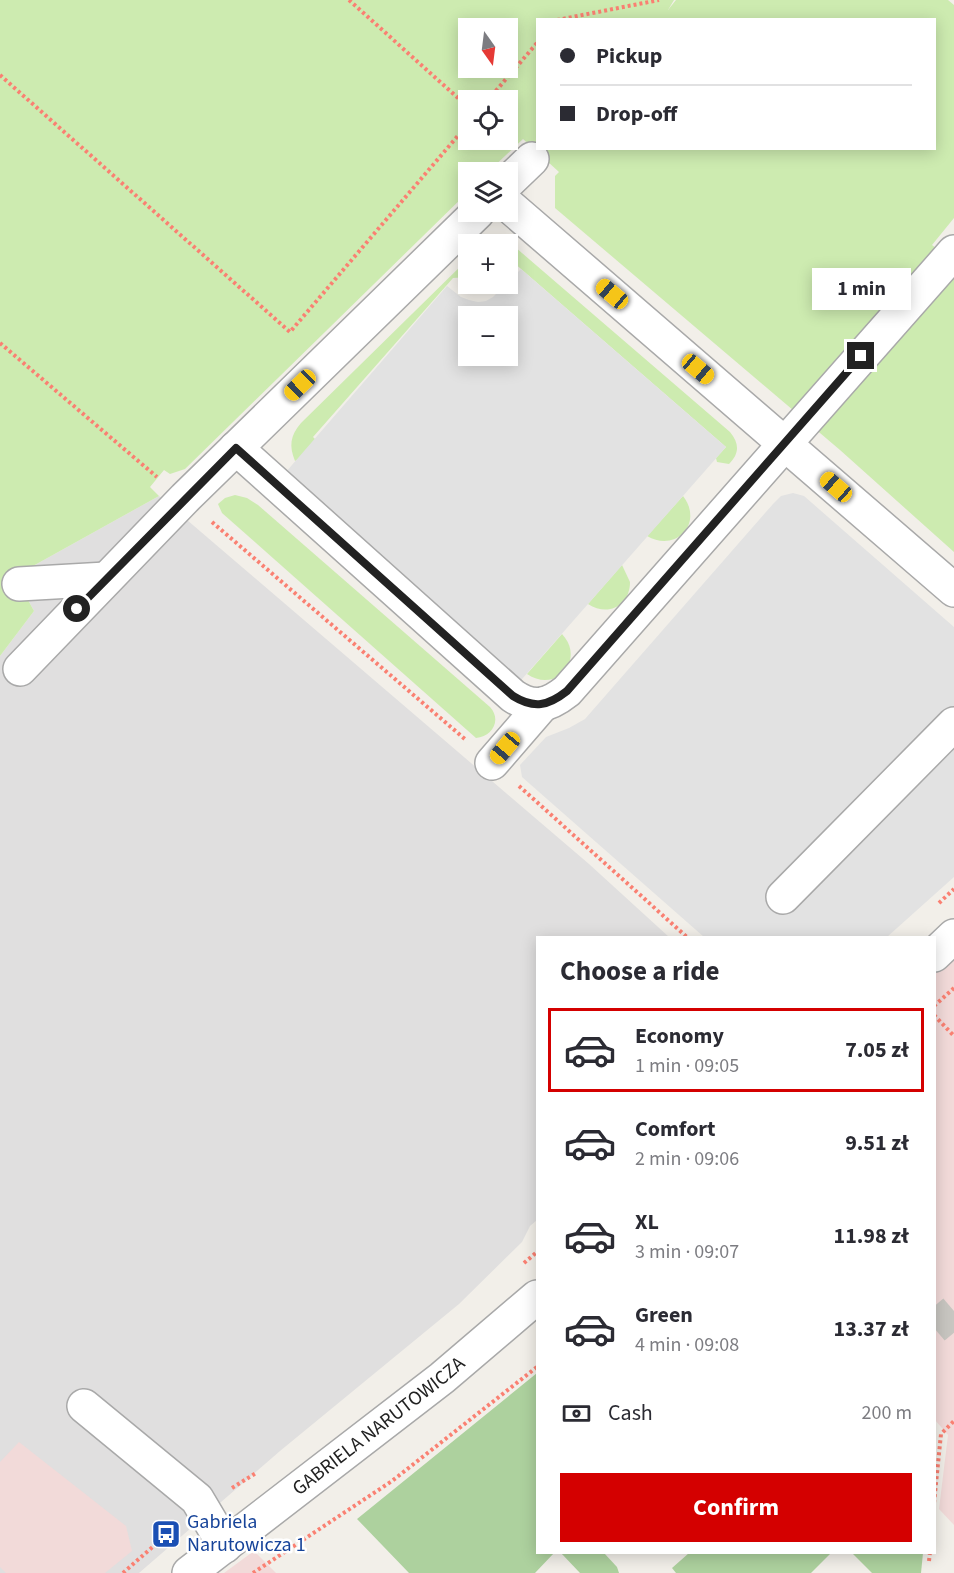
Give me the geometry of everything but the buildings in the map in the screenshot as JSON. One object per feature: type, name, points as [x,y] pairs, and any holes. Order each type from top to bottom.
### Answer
[{"type":"street","points":[[518,172],[532,159]]},
{"type":"street","points":[[518,213],[954,590]]},
{"type":"street","points":[[20,669],[185,498],[468,222]]},
{"type":"street","points":[[236,448],[513,696],[525,704],[543,704],[555,700],[567,691],[954,252]]},
{"type":"street","points":[[19,584],[106,579]]},
{"type":"street","points":[[492,763],[543,704]]},
{"type":"street","points":[[783,897],[954,724]]},
{"type":"street","points":[[936,953],[954,936]]},
{"type":"street","name":"GABRIELA NARUTOWICZA","points":[[189,1573],[442,1378],[536,1299]]},
{"type":"street","points":[[84,1406],[197,1499],[225,1546]]},
{"type":"path","points":[[349,0],[458,97]]},
{"type":"path","points":[[567,18],[659,0]]},
{"type":"path","points":[[497,90],[536,45]]},
{"type":"path","points":[[0,75],[290,332],[458,136]]},
{"type":"path","points":[[0,343],[185,498],[492,763],[686,936]]},
{"type":"path","points":[[936,1004],[954,988]]},
{"type":"path","points":[[936,1017],[954,1036]]},
{"type":"path","points":[[253,1573],[392,1481],[536,1368]]},
{"type":"path","points":[[936,1483],[941,1434],[954,1421]]},
{"type":"path","points":[[929,1561],[930,1554]]},
{"type":"shaded area","points":[[521,269],[726,447],[501,703],[266,495],[447,286],[461,297],[478,302],[486,301],[496,294],[518,294],[518,272]]},
{"type":"shaded area","points":[[793,493],[804,496],[954,627],[954,877],[888,936],[703,936],[522,777],[520,765],[546,737],[585,719],[781,496]]},
{"type":"shaded area","points":[[159,496],[589,864],[668,936],[536,936],[536,1221],[530,1226],[522,1242],[459,1304],[280,1451],[139,1573],[0,1573],[0,656],[34,611],[15,576]]},
{"type":"shaded area","points":[[954,958],[954,1525],[939,1509],[948,1435],[936,1421],[936,973]]},
{"type":"shaded area","points":[[19,1442],[126,1526],[132,1551],[105,1573],[6,1573],[0,1567],[0,1462]]},
{"type":"shaded area","points":[[254,1551],[276,1573],[224,1573]]},
{"type":"green space","points":[[0,0],[674,0],[668,10],[676,0],[948,0],[954,5],[954,218],[932,245],[954,262],[954,552],[840,450],[555,208],[555,176],[559,172],[523,139],[518,144],[518,90],[458,90],[458,150],[511,150],[499,162],[458,162],[458,202],[185,469],[170,474],[164,470],[150,487],[159,496],[15,576],[34,611],[0,656]]},
{"type":"green space","points":[[518,250],[730,432],[737,445],[735,456],[729,464],[717,462],[716,458],[726,447],[518,266]]},
{"type":"green space","points":[[458,269],[458,278],[453,278],[313,437],[322,446],[295,461],[292,441],[301,423]]},
{"type":"green space","points":[[235,495],[247,498],[258,505],[490,707],[495,717],[491,731],[487,735],[476,738],[222,513],[218,504],[225,498]]},
{"type":"green space","points":[[683,496],[689,506],[690,516],[684,533],[668,541],[647,536]]},
{"type":"green space","points":[[622,565],[630,582],[629,590],[622,603],[610,609],[596,608],[588,604]]},
{"type":"green space","points":[[562,634],[569,644],[571,654],[564,671],[548,680],[527,674]]},
{"type":"green space","points":[[536,1374],[536,1554],[553,1554],[535,1573],[409,1573],[357,1519]]},
{"type":"green space","points":[[562,1554],[605,1554],[617,1567],[619,1573],[580,1573]]},
{"type":"green space","points":[[688,1554],[830,1554],[811,1573],[676,1573],[672,1568]]},
{"type":"green space","points":[[853,1554],[923,1554],[921,1573],[872,1573]]},
{"type":"tunnel","points":[[936,1326],[954,1311]]},
{"type":"place","name":"Gabriela Narutowicza 1","points":[[166,1534]]},
{"type":"route","points":[[77,609],[236,448],[513,696],[525,704],[543,704],[555,700],[567,691],[861,356]]}]
